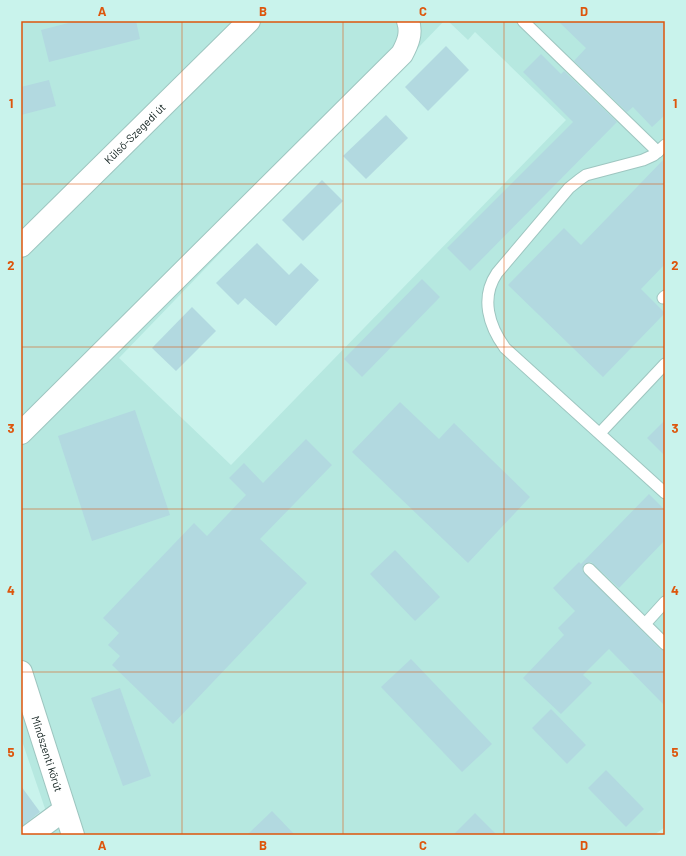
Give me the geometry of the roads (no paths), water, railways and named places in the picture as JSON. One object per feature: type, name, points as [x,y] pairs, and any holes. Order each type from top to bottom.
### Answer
[{"type":"street","name":"Külső-Szegedi út","points":[[21,246],[249,21]]},
{"type":"street","points":[[21,432],[402,54],[408,43],[410,27],[408,21]]},
{"type":"street","name":"Mindszenti körút","points":[[21,672],[72,835]]},
{"type":"street","points":[[30,835],[64,810]]},
{"type":"lane","points":[[523,21],[661,149],[643,160],[586,175],[569,188],[497,273],[489,288],[488,311],[496,336],[505,348],[665,493]]},
{"type":"lane","points":[[600,433],[665,364]]},
{"type":"lane","points":[[589,570],[665,644]]},
{"type":"lane","points":[[645,624],[665,602]]}]
